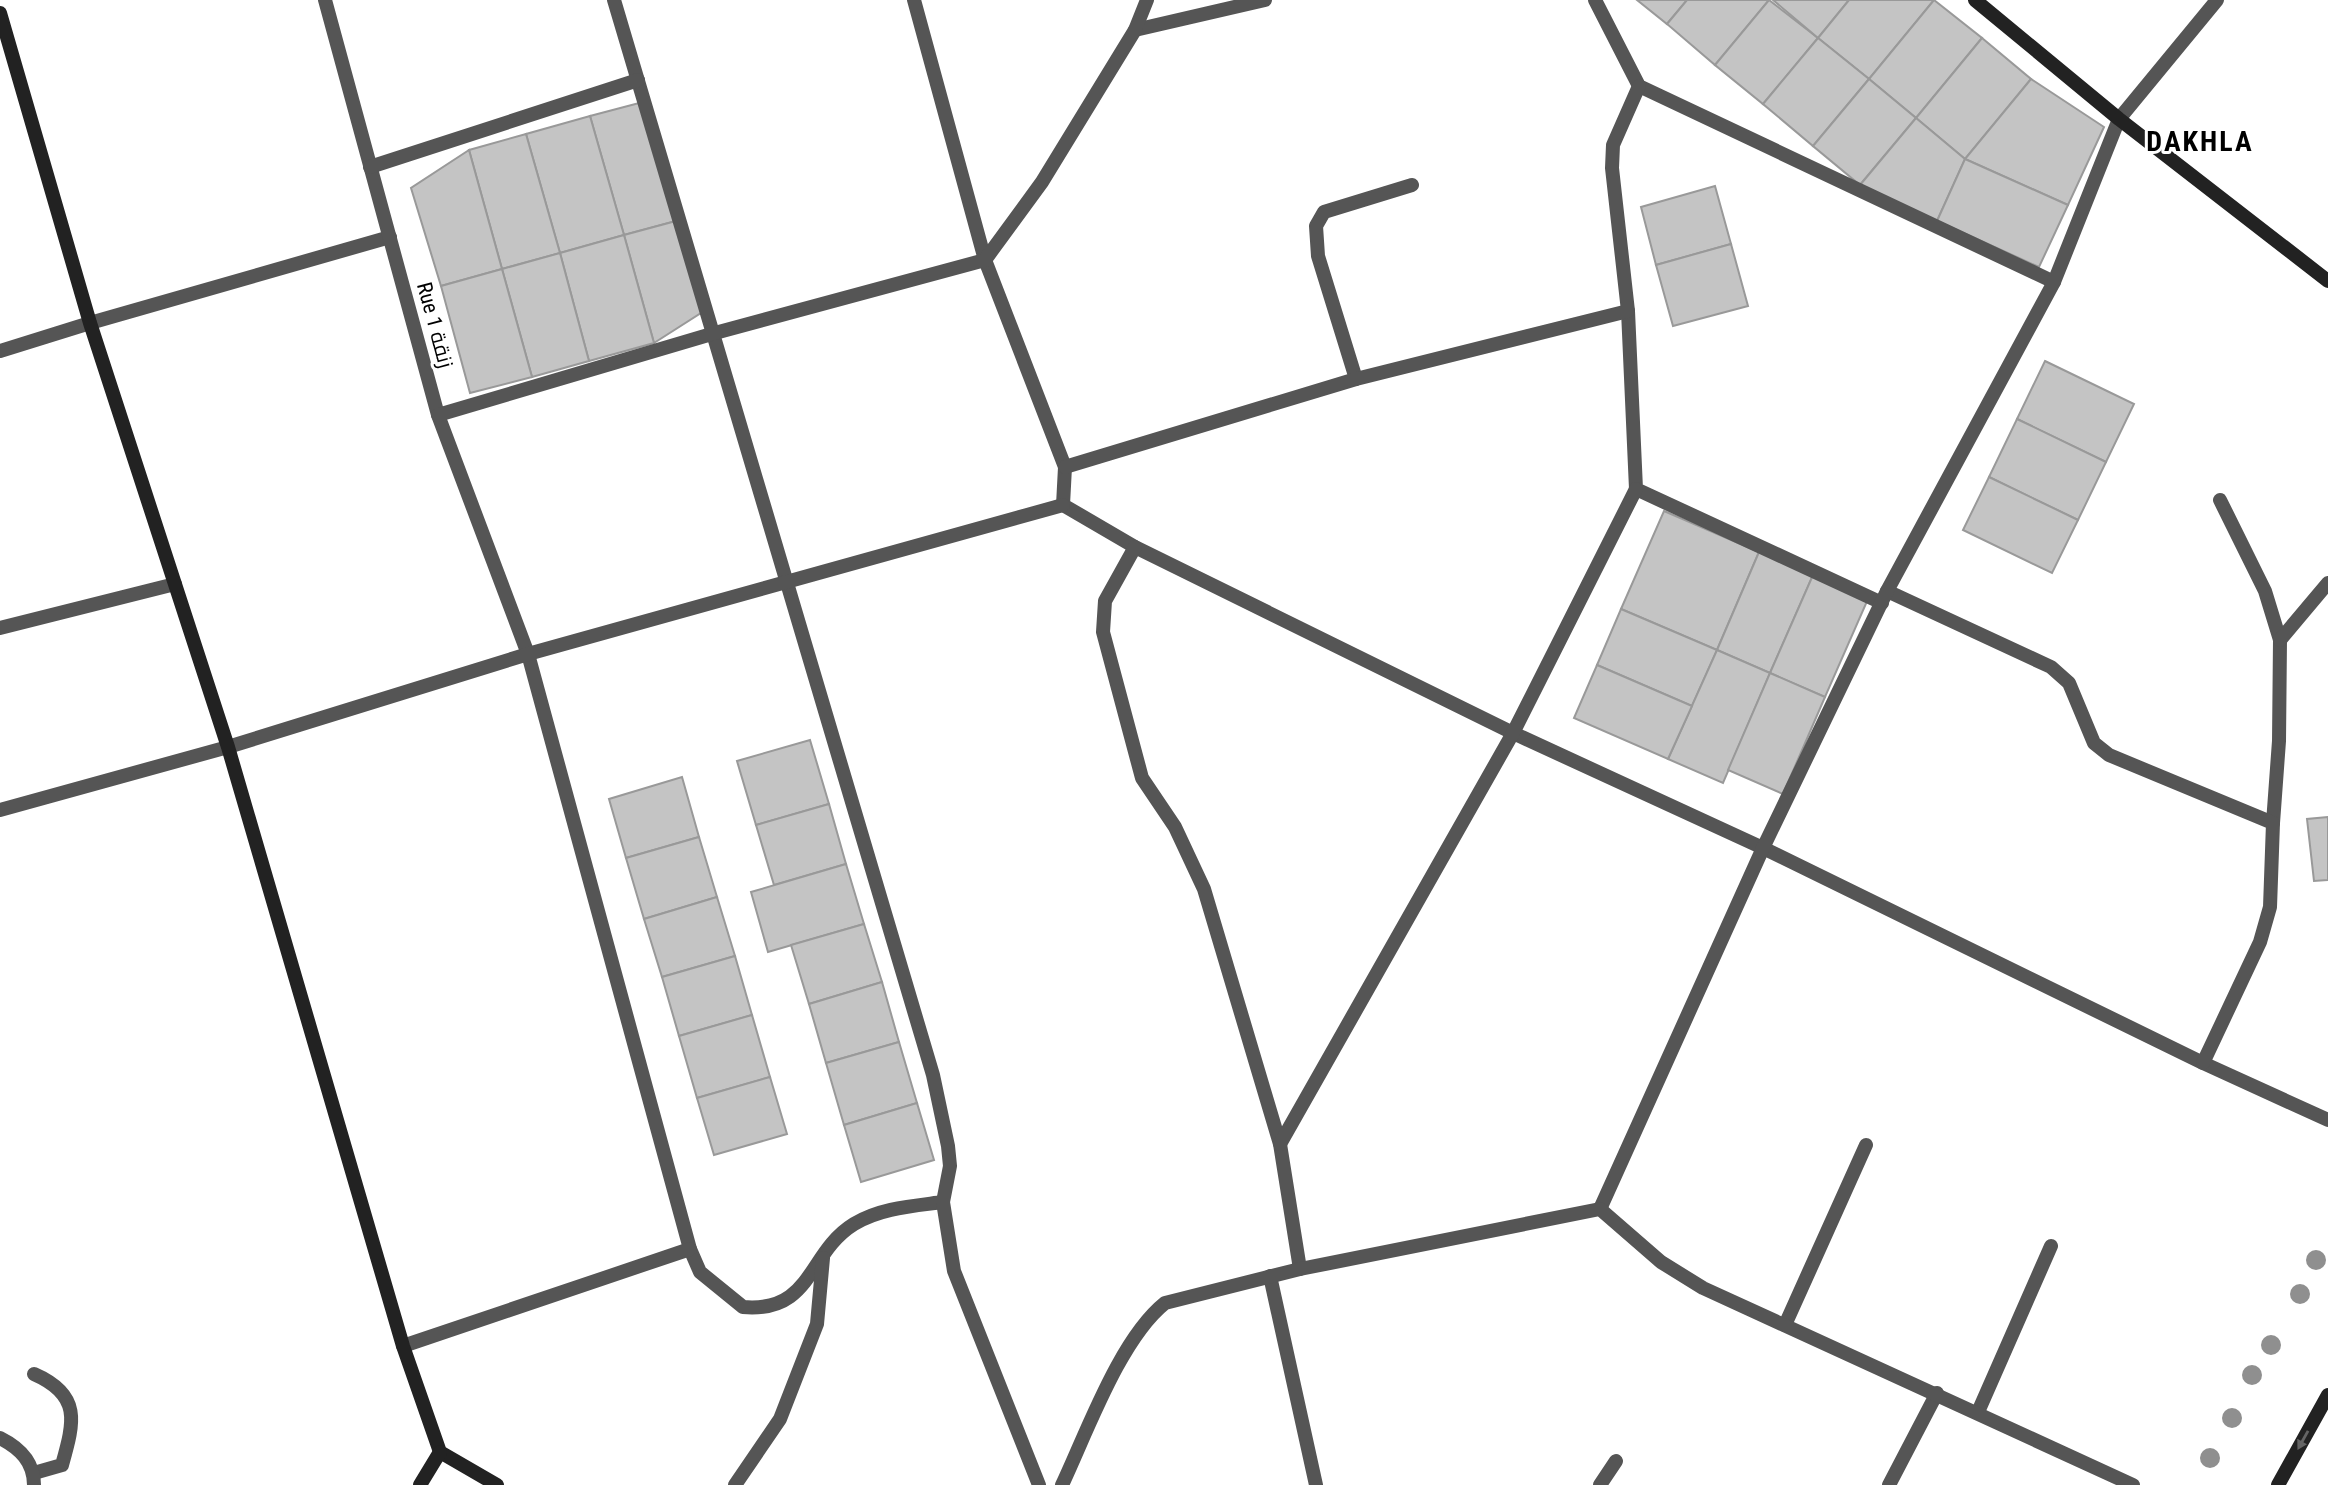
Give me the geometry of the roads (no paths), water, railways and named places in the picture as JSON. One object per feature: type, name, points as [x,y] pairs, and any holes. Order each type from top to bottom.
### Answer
[{"type":"street","name":"Rue 1 زنقة","points":[[325,0],[438,415],[528,654],[690,1249],[700,1272],[743,1307],[779,1305],[791,1298],[839,1235],[855,1223],[886,1210],[943,1202]]},
{"type":"street","points":[[614,0],[789,581],[933,1075],[950,1166],[943,1202],[954,1271],[1039,1485]]},
{"type":"street","points":[[914,0],[985,260],[1065,467],[1063,505]]},
{"type":"street","points":[[438,415],[715,333],[985,260],[1042,182],[1135,30],[1147,0]]},
{"type":"street","points":[[1135,30],[1265,0]]},
{"type":"street","points":[[1595,0],[1639,86],[2054,282]]},
{"type":"street","points":[[1975,0],[2119,119],[2328,281]]},
{"type":"street","points":[[1600,1209],[1763,848],[1884,597],[2054,282],[2119,119],[2217,0]]},
{"type":"street","points":[[0,13],[90,323],[228,747],[403,1346],[440,1452],[497,1485]]},
{"type":"street","points":[[370,167],[638,80]]},
{"type":"street","points":[[1280,1144],[1513,733],[1636,489],[1628,311],[1613,198],[1612,156],[1613,145],[1639,86]]},
{"type":"street","points":[[1356,379],[1318,256],[1316,226],[1324,212],[1412,184]]},
{"type":"street","points":[[0,351],[390,237]]},
{"type":"street","points":[[1065,467],[1356,379],[1628,311]]},
{"type":"street","points":[[1636,489],[2051,667],[2069,683],[2094,743],[2109,755],[2273,823]]},
{"type":"street","points":[[2203,1063],[2260,942],[2270,907],[2279,741],[2280,640],[2265,591],[2220,500]]},
{"type":"street","points":[[0,810],[228,747],[528,654],[1063,505],[1135,547],[1513,733],[1763,848],[2203,1063],[2328,1120]]},
{"type":"street","points":[[1135,547],[1105,601],[1102,632],[1142,778],[1175,827],[1205,890],[1280,1144],[1300,1269]]},
{"type":"street","points":[[2280,640],[2328,583]]},
{"type":"street","points":[[0,628],[175,584]]},
{"type":"street","points":[[1785,1325],[1866,1145]]},
{"type":"street","points":[[1062,1485],[1131,1345],[1156,1310],[1165,1303],[1300,1269],[1600,1209]]},
{"type":"street","points":[[1600,1209],[1661,1262],[1703,1288],[2133,1485]]},
{"type":"street","points":[[1978,1412],[2051,1247]]},
{"type":"street","points":[[403,1346],[690,1249]]},
{"type":"street","points":[[735,1485],[780,1419],[817,1324],[823,1257]]},
{"type":"street","points":[[1270,1276],[1316,1485]]},
{"type":"street","points":[[0,1437],[27,1458],[34,1479],[62,1465],[74,1421],[68,1398],[53,1382],[34,1374]]},
{"type":"street","points":[[1889,1485],[1937,1393]]},
{"type":"street","points":[[2278,1485],[2328,1395]]},
{"type":"street","points":[[420,1485],[440,1452]]},
{"type":"street","points":[[1600,1485],[1616,1461]]},
{"type":"district","name":"DAKHLA","points":[[2200,141]]}]
